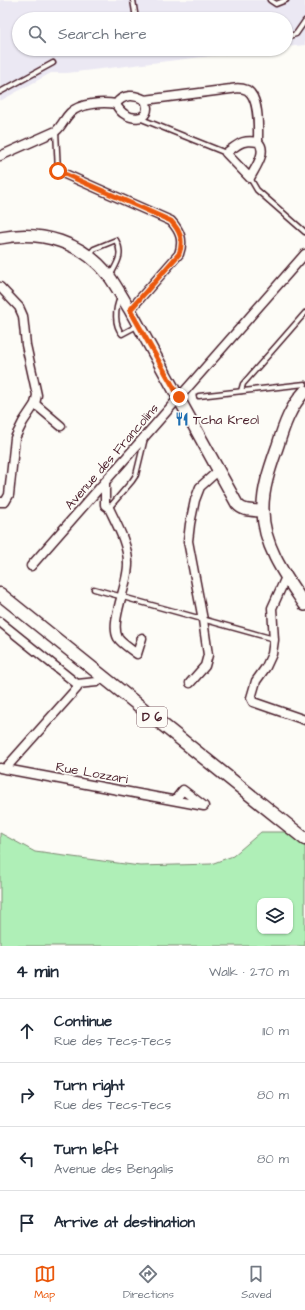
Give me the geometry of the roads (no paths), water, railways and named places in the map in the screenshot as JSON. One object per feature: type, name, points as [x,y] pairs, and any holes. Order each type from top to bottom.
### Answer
[{"type":"main road","name":"D 6","points":[[0,594],[305,839]]},
{"type":"main road","name":"D 6","points":[[0,604],[241,798],[305,847]]},
{"type":"street","points":[[116,104],[120,99],[129,96],[135,96],[145,100],[231,88],[247,90],[256,104],[258,142],[261,145],[262,150],[250,178],[226,153],[244,141],[250,140],[258,142]]},
{"type":"street","points":[[116,104],[118,110],[126,116],[139,118],[144,116],[147,111],[148,106],[145,100]]},
{"type":"street","points":[[0,156],[56,131],[70,112],[80,106],[108,103],[116,104]]},
{"type":"street","points":[[58,171],[171,221],[180,234],[182,247],[179,254],[130,310]]},
{"type":"street","points":[[0,238],[35,235],[66,243],[81,250],[89,256],[110,277],[179,397],[237,504],[242,509],[263,511]]},
{"type":"street","name":"Avenue des Francolins","points":[[31,566],[305,254]]},
{"type":"street","points":[[0,287],[19,307],[23,316],[26,345],[37,390],[35,404],[23,422],[15,438],[9,495],[5,502],[0,502]]},
{"type":"street","points":[[305,391],[298,398],[286,419],[266,488],[263,511],[265,529],[270,546],[286,577],[305,605]]},
{"type":"street","points":[[35,404],[61,426]]},
{"type":"street","points":[[190,683],[205,666],[208,655],[188,541],[195,500],[200,487],[219,470]]},
{"type":"street","points":[[105,482],[105,505],[109,508],[126,546],[128,556],[128,570],[115,631],[119,640],[137,654],[142,638]]},
{"type":"street","points":[[286,577],[272,608],[274,640],[272,654],[266,667],[252,689],[251,700],[273,710],[305,720]]},
{"type":"street","points":[[0,622],[77,684],[97,682]]},
{"type":"street","points":[[2,768],[76,688],[77,684]]},
{"type":"street","name":"Rue Lozzari","points":[[2,768],[175,800]]},
{"type":"lane","points":[[133,0],[135,12]]},
{"type":"lane","points":[[270,0],[276,4],[286,0]]},
{"type":"lane","points":[[293,35],[296,34],[305,20]]},
{"type":"lane","points":[[0,92],[53,63]]},
{"type":"lane","points":[[139,118],[226,153]]},
{"type":"lane","points":[[56,131],[58,171]]},
{"type":"lane","points":[[250,178],[257,190],[305,232]]},
{"type":"lane","points":[[89,256],[94,248],[116,240],[121,252],[110,277]]},
{"type":"lane","points":[[122,296],[118,304],[116,314],[119,331],[122,334],[138,325]]},
{"type":"lane","points":[[241,391],[243,384],[305,313]]},
{"type":"lane","points":[[199,396],[305,384]]},
{"type":"lane","points":[[109,508],[136,475],[146,434]]},
{"type":"lane","points":[[94,589],[274,640]]},
{"type":"place","name":"Tcha Kreol","points":[[182,419]]}]
